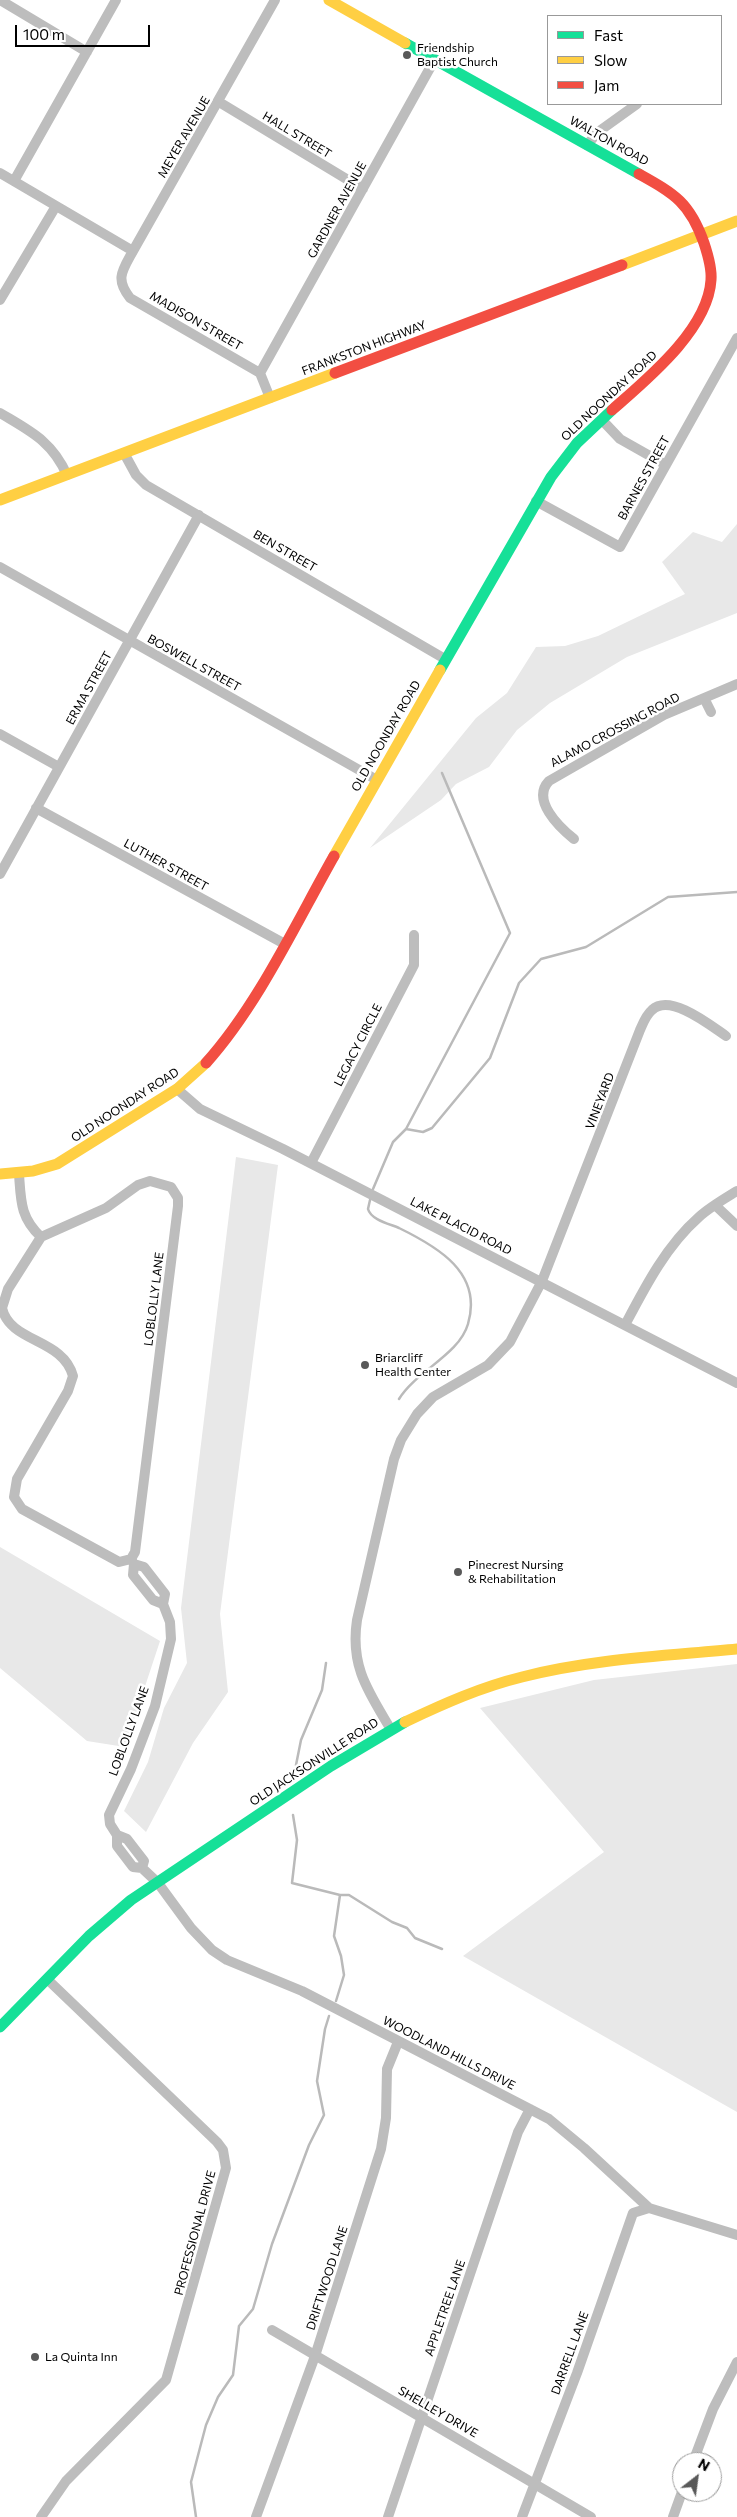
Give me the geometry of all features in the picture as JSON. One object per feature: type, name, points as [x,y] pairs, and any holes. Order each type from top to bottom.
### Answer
[{"type":"street","points":[[0,0],[87,52]]},
{"type":"street","points":[[14,181],[116,0]]},
{"type":"street","name":"MEYER AVENUE","points":[[122,288],[121,277],[133,252],[276,0]]},
{"type":"street","name":"WALTON ROAD","points":[[330,0],[646,178],[683,202],[691,210],[701,235]]},
{"type":"street","name":"GARDNER AVENUE","points":[[260,373],[435,59]]},
{"type":"street","name":"HALL STREET","points":[[219,102],[363,188]]},
{"type":"street","points":[[587,145],[606,126],[637,105]]},
{"type":"street","points":[[0,173],[133,252]]},
{"type":"street","points":[[0,300],[56,206]]},
{"type":"street","name":"FRANKSTON HIGHWAY","points":[[0,500],[737,221]]},
{"type":"street","name":"OLD NOONDAY ROAD","points":[[0,1174],[19,1174],[45,1168],[66,1159],[177,1089],[205,1064],[224,1043],[249,1006],[536,501],[561,462],[602,420],[662,366],[686,336],[704,307],[712,282],[710,266],[701,235]]},
{"type":"street","name":"MADISON STREET","points":[[122,288],[130,298],[260,373]]},
{"type":"street","name":"BARNES STREET","points":[[536,501],[620,547],[737,338]]},
{"type":"street","points":[[260,373],[270,398]]},
{"type":"street","points":[[0,413],[48,445],[60,460],[67,474]]},
{"type":"street","points":[[602,420],[620,439],[666,465]]},
{"type":"street","name":"BEN STREET","points":[[124,453],[140,480],[446,659]]},
{"type":"street","name":"ERMA STREET","points":[[0,874],[199,515]]},
{"type":"street","name":"BOSWELL STREET","points":[[0,567],[377,780]]},
{"type":"street","name":"ALAMO CROSSING ROAD","points":[[574,839],[556,824],[550,813],[544,796],[546,783],[664,714],[737,684]]},
{"type":"street","points":[[704,698],[711,712]]},
{"type":"street","points":[[0,734],[59,767]]},
{"type":"street","name":"LUTHER STREET","points":[[36,808],[283,944]]},
{"type":"street","name":"LEGACY CIRCLE","points":[[311,1163],[414,964],[414,935]]},
{"type":"street","name":"VINEYARD","points":[[542,1281],[605,1124],[640,1030],[651,1010],[658,1006],[672,1005],[691,1013],[726,1036]]},
{"type":"street","name":"LAKE PLACID ROAD","points":[[177,1089],[200,1109],[311,1163],[737,1383]]},
{"type":"street","points":[[19,1174],[22,1210],[30,1224],[41,1237],[8,1289],[2,1308],[10,1325],[65,1358],[73,1376],[68,1391],[17,1479],[14,1498],[22,1509],[112,1560],[121,1562],[133,1561]]},
{"type":"street","name":"LOBLOLLY LANE","points":[[41,1237],[106,1208],[143,1183],[150,1181],[166,1184],[176,1192],[178,1198],[136,1552],[133,1561],[133,1575],[153,1600],[162,1604],[170,1622],[171,1639],[152,1714],[131,1769],[109,1815],[110,1824],[117,1835],[117,1846],[133,1867],[142,1868],[158,1883]]},
{"type":"street","points":[[625,1326],[650,1279],[690,1225],[715,1205],[737,1191]]},
{"type":"street","points":[[715,1205],[737,1226]]},
{"type":"street","points":[[390,1728],[360,1673],[355,1640],[359,1611],[397,1450],[410,1423],[425,1404],[449,1386],[488,1364],[505,1349],[542,1281]]},
{"type":"street","name":"OLD JACKSONVILLE ROAD","points":[[0,2027],[103,1923],[345,1755],[390,1728],[467,1694],[532,1674],[581,1665],[737,1649]]},
{"type":"street","name":"WOODLAND HILLS DRIVE","points":[[158,1883],[191,1928],[212,1950],[227,1960],[302,1991],[549,2120],[649,2208],[737,2235]]},
{"type":"street","name":"PROFESSIONAL DRIVE","points":[[41,2517],[66,2481],[166,2380],[226,2168],[223,2150],[217,2142],[47,1979]]},
{"type":"street","name":"DRIFTWOOD LANE","points":[[256,2517],[315,2356],[381,2149],[386,2118],[387,2069],[398,2042]]},
{"type":"street","name":"APPLETREE LANE","points":[[388,2517],[518,2132],[530,2109]]},
{"type":"street","name":"DARRELL LANE","points":[[522,2517],[633,2213],[649,2208]]},
{"type":"street","name":"SHELLEY DRIVE","points":[[272,2330],[422,2416],[591,2517]]},
{"type":"street","points":[[697,2452],[713,2409],[737,2362]]},
{"type":"street","points":[[673,2517],[678,2502]]},
{"type":"shaded area","points":[[737,524],[737,613],[627,657],[550,703],[517,730],[489,767],[456,784],[441,800],[370,848],[476,718],[507,693],[536,647],[565,646],[598,636],[685,594],[662,562],[693,532],[722,542]]},
{"type":"shaded area","points":[[236,1157],[278,1165],[220,1614],[228,1692],[193,1743],[146,1832],[124,1811],[148,1762],[164,1708],[187,1663],[181,1608]]},
{"type":"shaded area","points":[[0,1547],[160,1641],[125,1747],[87,1741],[0,1668]]},
{"type":"shaded area","points":[[737,1664],[737,2112],[463,1956],[604,1852],[480,1708],[594,1680]]},
{"type":"waterway","points":[[373,1189],[393,1142],[406,1129],[510,933],[442,773]]},
{"type":"waterway","points":[[406,1129],[423,1132],[432,1128],[490,1058],[519,983],[541,959],[586,947],[668,897],[737,892]]},
{"type":"waterway","points":[[370,1200],[368,1209],[373,1216],[414,1235],[442,1253],[463,1276],[469,1290],[471,1306],[468,1324],[463,1335],[456,1345],[406,1389],[399,1399]]},
{"type":"waterway","points":[[296,1765],[301,1740],[322,1690],[326,1663]]},
{"type":"waterway","points":[[293,1815],[297,1840],[292,1883],[340,1895],[334,1936],[341,1956],[344,1975],[336,2001]]},
{"type":"waterway","points":[[340,1895],[349,1895],[392,1922],[407,1928],[415,1938],[442,1949]]},
{"type":"waterway","points":[[196,2517],[191,2482],[206,2425],[218,2397],[233,2375],[239,2326],[253,2309],[272,2244],[309,2145],[324,2115],[317,2081],[325,2029],[329,2016]]},
{"type":"traffic: fast","points":[[405,43],[639,174]]},
{"type":"traffic: fast","points":[[440,670],[551,477],[577,443],[612,410]]},
{"type":"traffic: fast","points":[[0,2027],[89,1936],[131,1900],[331,1766],[405,1722]]},
{"type":"traffic: slow","points":[[329,0],[405,43]]},
{"type":"traffic: slow","points":[[622,265],[737,221]]},
{"type":"traffic: slow","points":[[0,500],[335,373]]},
{"type":"traffic: slow","points":[[334,856],[440,670]]},
{"type":"traffic: slow","points":[[0,1174],[33,1171],[57,1164],[177,1089],[206,1063]]},
{"type":"traffic: slow","points":[[405,1722],[477,1691],[548,1671],[602,1662],[737,1649]]},
{"type":"traffic: jam","points":[[612,410],[657,369],[687,335],[699,317],[707,299],[711,280],[710,266],[704,243],[699,229],[687,209],[672,194],[639,174]]},
{"type":"traffic: jam","points":[[335,373],[622,265]]},
{"type":"traffic: jam","points":[[206,1063],[225,1040],[259,990],[334,856]]},
{"type":"place","name":"Friendship Baptist Church","points":[[407,55]]},
{"type":"place","name":"Briarcliff Health Center","points":[[365,1365]]},
{"type":"place","name":"Pinecrest Nursing & Rehabilitation","points":[[458,1572]]},
{"type":"place","name":"La Quinta Inn","points":[[35,2357]]}]
